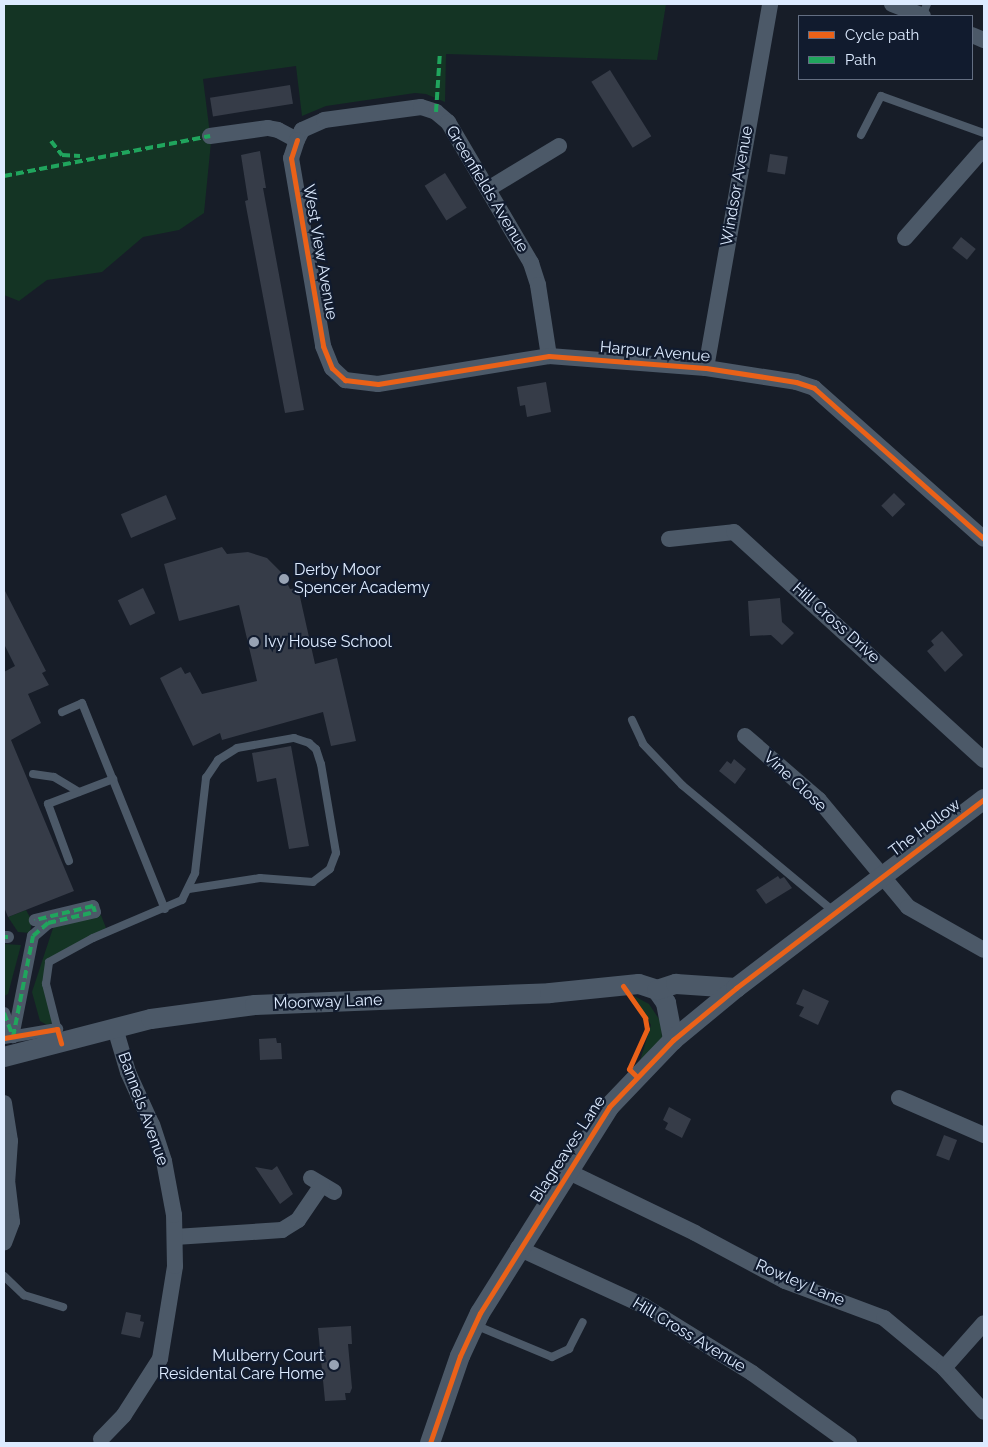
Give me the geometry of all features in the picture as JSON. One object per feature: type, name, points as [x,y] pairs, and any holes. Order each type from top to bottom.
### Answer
[{"type":"street","name":"Windsor Avenue","points":[[706,368],[770,4]]},
{"type":"street","points":[[892,4],[920,15]]},
{"type":"street","name":"Greenfields Avenue","points":[[297,140],[302,130],[324,120],[421,107],[436,112],[448,122],[531,263],[538,285],[549,356]]},
{"type":"street","points":[[210,136],[268,128],[278,130],[297,140]]},
{"type":"street","name":"West View Avenue","points":[[297,140],[291,158],[323,346],[332,368]]},
{"type":"street","points":[[488,189],[559,146]]},
{"type":"street","points":[[905,238],[984,148]]},
{"type":"street","name":"Harpur Avenue","points":[[332,368],[345,380],[378,384],[549,356],[706,368],[814,388],[984,539]]},
{"type":"street","name":"Hill Cross Drive","points":[[669,539],[734,532],[984,760]]},
{"type":"street","name":"Vine Close","points":[[744,736],[819,800],[881,877],[908,906],[984,950]]},
{"type":"street","name":"The Hollow","points":[[881,877],[984,799]]},
{"type":"street","name":"Blagreaves Lane","points":[[430,1443],[448,1386],[475,1325],[518,1248],[609,1107],[673,1040],[736,988],[881,877]]},
{"type":"street","points":[[8,1038],[33,936],[48,923],[95,912],[93,906],[35,920]]},
{"type":"street","name":"Moorway Lane","points":[[4,1057],[59,1036],[115,1028],[181,1013],[255,1005],[550,993],[640,984],[657,990],[676,984],[736,988]]},
{"type":"street","points":[[657,990],[666,1003],[673,1040]]},
{"type":"street","points":[[4,1013],[8,1038]]},
{"type":"street","name":"Bannels Avenue","points":[[101,1439],[124,1415],[160,1359],[175,1266],[175,1236],[164,1161],[146,1109],[128,1072],[115,1028]]},
{"type":"street","points":[[8,1038],[59,1036]]},
{"type":"street","points":[[899,1098],[984,1135]]},
{"type":"street","points":[[4,1103],[10,1141],[7,1180],[12,1222],[4,1244]]},
{"type":"street","name":"Rowley Lane","points":[[567,1172],[695,1233],[785,1280],[884,1318],[944,1368],[984,1412]]},
{"type":"street","points":[[175,1236],[282,1230],[298,1220],[322,1185]]},
{"type":"street","name":"Hill Cross Avenue","points":[[518,1248],[644,1306],[752,1373],[849,1443]]},
{"type":"street","points":[[944,1368],[984,1323]]},
{"type":"lane","points":[[861,135],[880,96],[984,133]]},
{"type":"lane","points":[[62,712],[82,703],[164,909]]},
{"type":"lane","points":[[632,720],[643,744],[682,785],[835,912]]},
{"type":"lane","points":[[59,1036],[46,984],[49,962],[93,938],[176,904],[189,889],[196,864],[206,778],[218,760],[237,748],[294,738],[304,740],[316,749],[336,853],[326,874],[313,882],[260,878],[189,889]]},
{"type":"lane","points":[[33,774],[54,777],[79,792]]},
{"type":"lane","points":[[69,861],[47,807],[48,804],[113,779]]},
{"type":"lane","points":[[4,1276],[24,1295],[63,1307]]},
{"type":"lane","points":[[475,1325],[527,1349],[552,1357],[569,1349],[583,1322]]},
{"type":"green space","points":[[4,4],[666,4],[657,60],[446,54],[445,102],[426,94],[415,93],[326,106],[302,116],[296,66],[203,79],[211,142],[204,213],[179,230],[143,237],[102,272],[47,280],[19,301],[4,295]]},
{"type":"green space","points":[[26,910],[32,921],[30,933],[18,932],[8,917]]},
{"type":"green space","points":[[101,915],[106,928],[45,969],[52,1023],[47,1025],[40,1021],[32,992],[54,925]]},
{"type":"green space","points":[[4,944],[21,945],[8,994],[4,996]]},
{"type":"green space","points":[[634,996],[649,1004],[661,1022],[662,1038],[639,1064],[651,1025]]},
{"type":"building","points":[[610,70],[651,136],[633,148],[591,82]]},
{"type":"building","points":[[290,85],[293,104],[213,116],[210,98]]},
{"type":"building","points":[[260,151],[266,188],[263,188],[304,410],[285,413],[245,201],[248,200],[241,155]]},
{"type":"building","points":[[770,154],[788,157],[785,175],[767,172]]},
{"type":"building","points":[[445,173],[467,208],[446,220],[425,186]]},
{"type":"building","points":[[961,237],[976,249],[967,260],[952,248]]},
{"type":"building","points":[[546,382],[551,412],[527,417],[525,405],[520,406],[517,387]]},
{"type":"building","points":[[894,493],[905,504],[893,517],[881,506]]},
{"type":"building","points":[[166,495],[176,519],[131,538],[121,514]]},
{"type":"building","name":"Ivy House School","points":[[222,547],[227,554],[248,552],[267,558],[282,573],[290,589],[298,588],[315,664],[337,658],[356,741],[331,746],[323,712],[222,740],[220,733],[193,746],[160,678],[181,667],[185,674],[190,672],[202,694],[257,681],[239,605],[179,621],[164,564]]},
{"type":"building","points":[[143,588],[155,613],[130,625],[118,600]]},
{"type":"building","points":[[4,589],[46,671],[42,673],[49,685],[28,694],[41,723],[11,740],[74,891],[8,917],[4,907],[4,672],[15,666],[4,644]]},
{"type":"building","points":[[780,598],[782,622],[794,633],[782,645],[771,635],[750,636],[748,601]]},
{"type":"building","points":[[942,631],[963,655],[945,672],[927,651],[934,645],[931,641]]},
{"type":"building","points":[[291,746],[309,846],[289,849],[276,778],[257,782],[252,753]]},
{"type":"building","points":[[734,759],[746,769],[735,784],[719,771],[727,761],[731,764]]},
{"type":"building","points":[[778,876],[780,879],[784,877],[792,888],[766,904],[756,890]]},
{"type":"building","points":[[803,989],[829,1001],[818,1025],[799,1016],[804,1007],[796,1004]]},
{"type":"building","points":[[276,1038],[277,1043],[281,1043],[282,1059],[260,1060],[259,1039]]},
{"type":"building","points":[[669,1107],[691,1119],[682,1138],[665,1129],[668,1123],[663,1120]]},
{"type":"building","points":[[944,1135],[957,1140],[949,1161],[936,1156]]},
{"type":"building","points":[[277,1166],[293,1194],[280,1204],[255,1167],[272,1170]]},
{"type":"building","points":[[126,1312],[141,1315],[140,1321],[144,1322],[140,1338],[121,1334]]},
{"type":"building","name":"Mulberry Court Residental Care Home","points":[[351,1326],[352,1344],[348,1344],[352,1388],[350,1393],[345,1393],[346,1400],[325,1401],[318,1328]]},
{"type":"marked path","points":[[436,112],[440,52]]},
{"type":"marked path","points":[[4,176],[210,136]]},
{"type":"marked path","points":[[51,141],[62,155],[80,156]]},
{"type":"marked path","points":[[13,1037],[33,936],[48,923],[95,912],[93,906],[35,920]]},
{"type":"marked path","points":[[4,1013],[13,1037]]},
{"type":"cycle path","points":[[297,140],[291,158],[323,346],[332,368],[345,380],[378,384],[549,356],[706,368],[796,382],[814,388],[984,539]]},
{"type":"cycle path","points":[[430,1443],[460,1356],[480,1313],[609,1107],[673,1040],[736,988],[984,799]]},
{"type":"cycle path","points":[[623,986],[645,1018],[647,1029],[629,1069],[636,1076]]},
{"type":"cycle path","points":[[4,1038],[57,1029],[61,1043]]},
{"type":"place","name":"Derby Moor Spencer Academy","points":[[284,579]]},
{"type":"place","name":"Ivy House School","points":[[254,642]]},
{"type":"place","name":"Mulberry Court Residental Care Home","points":[[334,1365]]}]
